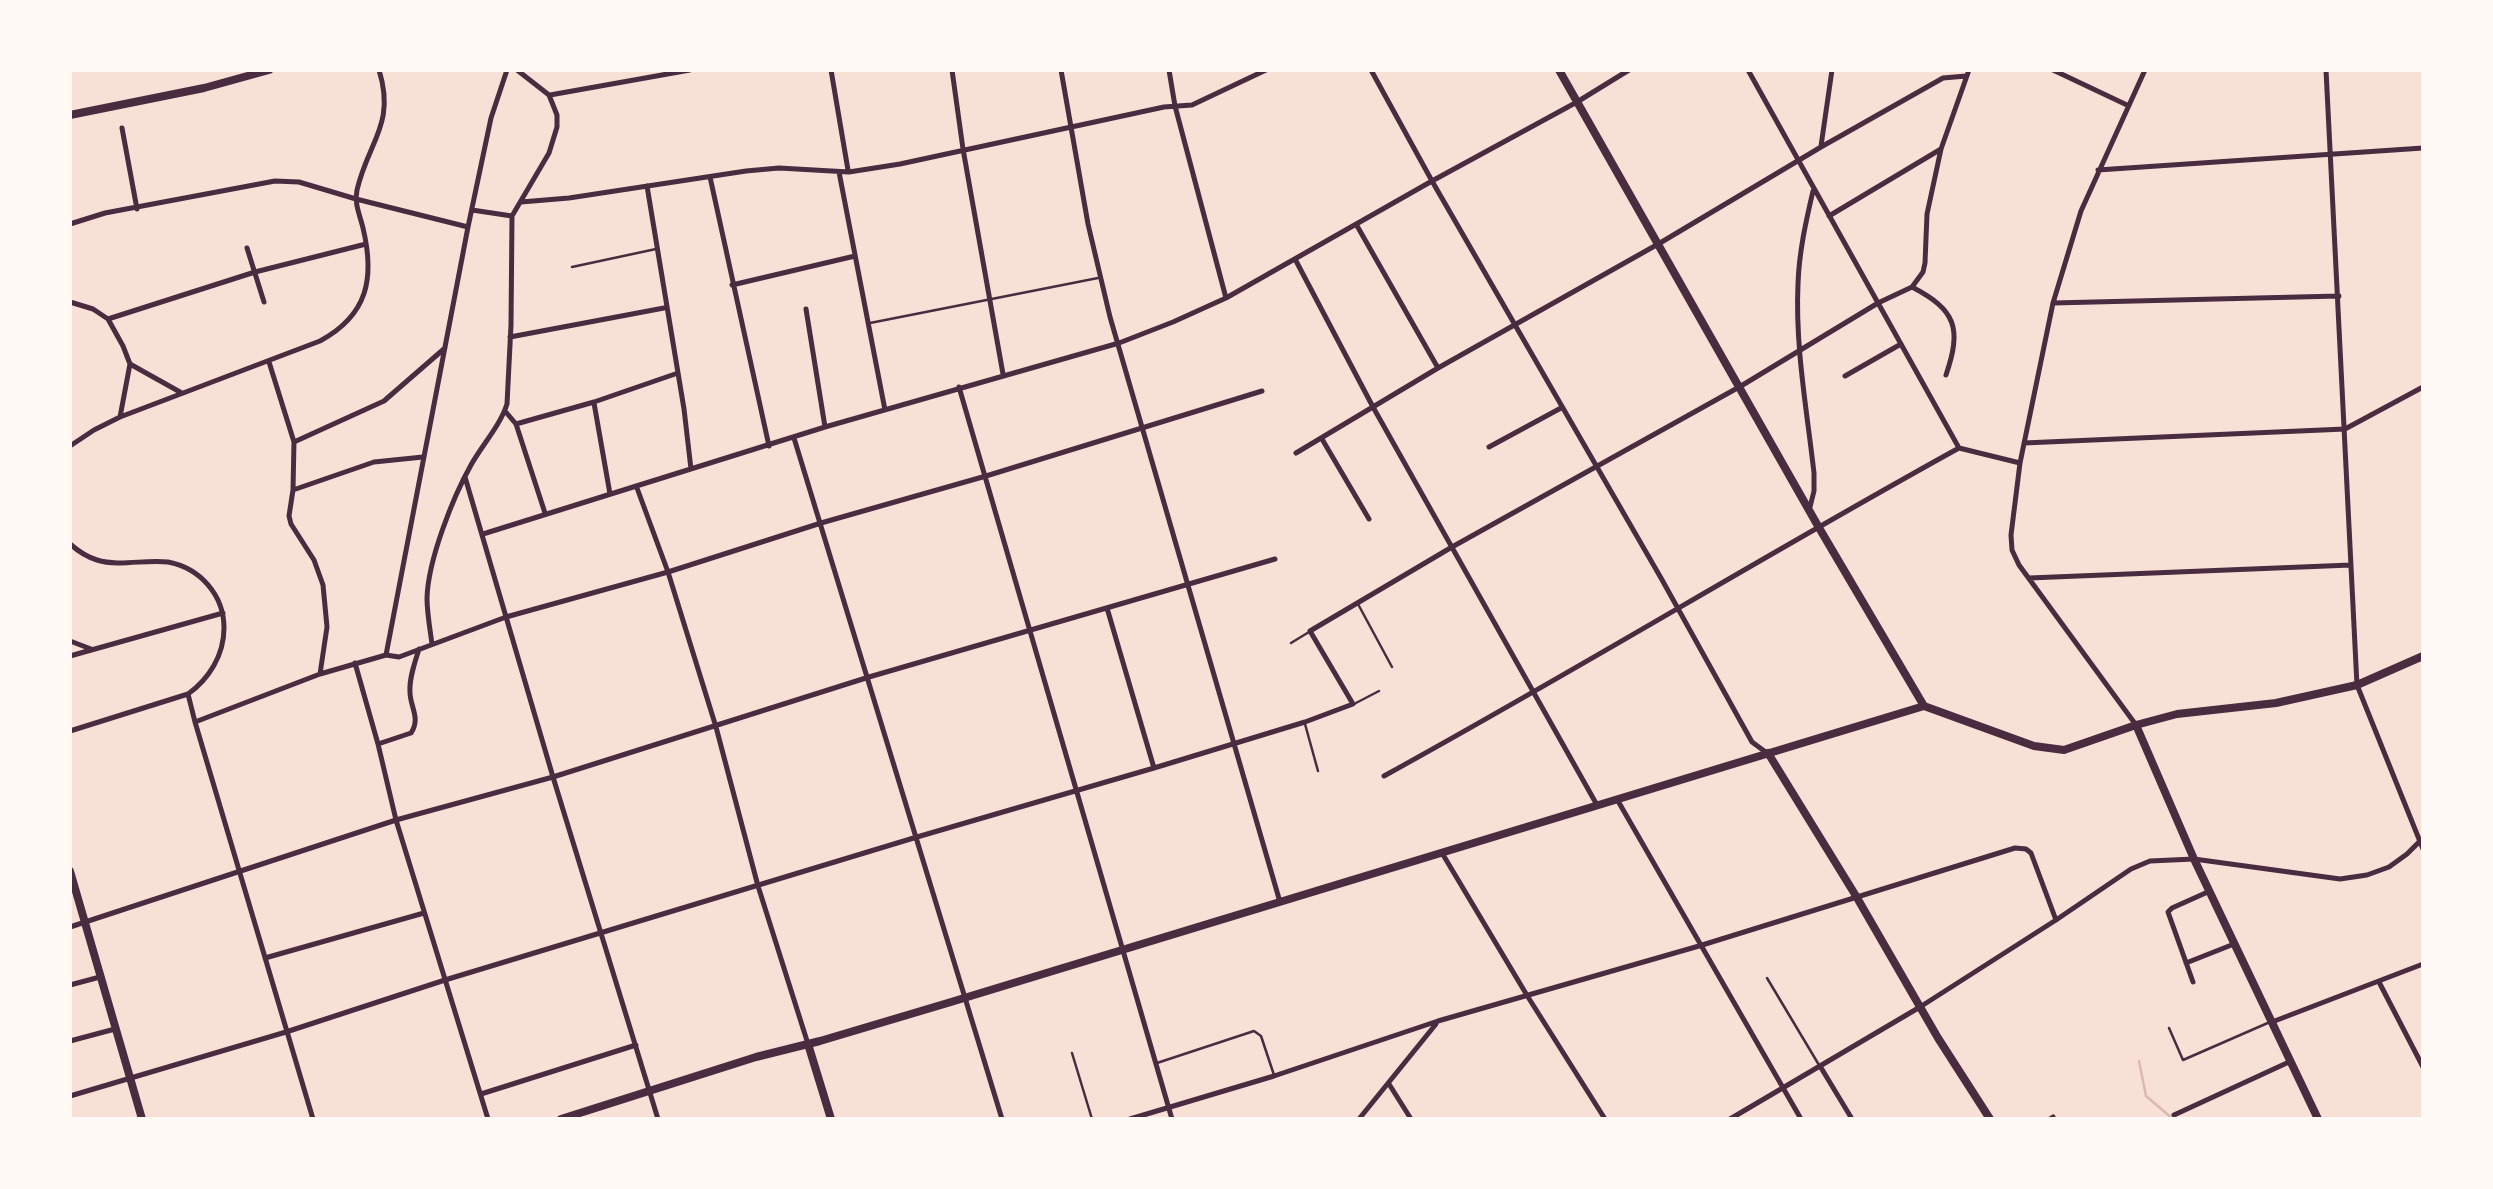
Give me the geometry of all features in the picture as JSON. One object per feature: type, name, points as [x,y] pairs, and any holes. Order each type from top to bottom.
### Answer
[{"type":"street","points":[[70,114],[204,88],[269,70]]},
{"type":"street","points":[[70,446],[120,417],[320,341],[351,317],[369,280],[356,200],[384,119],[384,89],[379,70]]},
{"type":"street","points":[[386,655],[468,227],[491,118],[507,70]]},
{"type":"street","points":[[432,644],[427,599],[444,530],[465,477],[505,411],[512,216],[556,134],[557,115],[549,95],[517,70]]},
{"type":"street","points":[[549,95],[690,70]]},
{"type":"street","points":[[830,70],[849,172]]},
{"type":"street","points":[[952,70],[1004,374]]},
{"type":"street","points":[[1061,70],[1099,278],[1280,902]]},
{"type":"street","points":[[1168,70],[1226,298]]},
{"type":"street","points":[[520,202],[746,170],[849,172],[900,164],[1192,105],[1266,70]]},
{"type":"street","points":[[1370,70],[1752,742],[1768,753],[1990,1119]]},
{"type":"street","points":[[1560,70],[1924,706]]},
{"type":"street","points":[[483,534],[959,387],[1119,343],[1226,298],[1629,70]]},
{"type":"street","points":[[1748,70],[1959,448]]},
{"type":"street","points":[[1821,147],[1832,70]]},
{"type":"street","points":[[1938,70],[1943,78]]},
{"type":"street","points":[[2053,70],[2128,106]]},
{"type":"street","points":[[2145,70],[2081,212],[2053,304],[2020,463],[2012,550],[2028,578],[2136,725],[2194,859],[2318,1119]]},
{"type":"street","points":[[1730,1119],[1920,1007],[2131,869],[2150,861],[2194,859],[2340,879],[2389,867],[2422,843],[2357,686],[2326,70]]},
{"type":"street","points":[[1296,453],[1943,78],[1968,73]]},
{"type":"street","points":[[70,1096],[1154,768],[1353,704],[1310,631],[1912,287],[1925,263],[1927,214],[1941,149],[1968,73]]},
{"type":"street","points":[[122,128],[137,208]]},
{"type":"street","points":[[2098,170],[2423,148]]},
{"type":"street","points":[[1829,216],[1941,149]]},
{"type":"street","points":[[839,172],[885,410]]},
{"type":"street","points":[[710,177],[768,446]]},
{"type":"street","points":[[70,224],[275,181],[298,182],[468,227]]},
{"type":"street","points":[[647,186],[690,469]]},
{"type":"street","points":[[1810,507],[1814,473],[1800,349],[1798,282],[1813,188]]},
{"type":"street","points":[[472,210],[512,216]]},
{"type":"street","points":[[1356,224],[1438,368]]},
{"type":"street","points":[[108,319],[255,272],[366,244]]},
{"type":"street","points":[[247,248],[264,302]]},
{"type":"street","points":[[732,285],[855,256]]},
{"type":"street","points":[[1295,259],[1372,407],[1598,805]]},
{"type":"street","points":[[1912,287],[1941,305],[1953,326],[1954,343],[1946,375]]},
{"type":"street","points":[[2053,304],[2338,296]]},
{"type":"street","points":[[70,302],[94,309],[108,319],[130,364],[181,392]]},
{"type":"street","points":[[510,338],[666,308]]},
{"type":"street","points":[[806,308],[826,427]]},
{"type":"street","points":[[1845,376],[1901,344]]},
{"type":"street","points":[[294,442],[384,400],[445,348]]},
{"type":"street","points":[[269,362],[294,442],[288,516],[314,560],[323,585],[327,628],[320,674]]},
{"type":"street","points":[[120,417],[130,364]]},
{"type":"street","points":[[516,424],[678,373]]},
{"type":"street","points":[[959,387],[1172,1119]]},
{"type":"street","points":[[2024,443],[2345,429],[2423,387]]},
{"type":"street","points":[[195,722],[320,674],[386,655],[399,657],[506,617],[668,572],[1262,391]]},
{"type":"street","points":[[594,402],[610,494]]},
{"type":"street","points":[[1489,447],[1562,407]]},
{"type":"street","points":[[505,411],[516,424],[544,513]]},
{"type":"street","points":[[794,437],[1002,1119]]},
{"type":"street","points":[[1322,438],[1369,519]]},
{"type":"street","points":[[1384,776],[1959,448],[2020,463]]},
{"type":"street","points":[[293,490],[374,462],[423,456]]},
{"type":"street","points":[[465,477],[658,1119]]},
{"type":"street","points":[[637,487],[716,726],[758,886],[830,1119]]},
{"type":"street","points":[[70,544],[96,560],[168,562],[188,570],[204,580],[218,598],[224,631],[220,652],[206,677],[188,694],[70,730]]},
{"type":"street","points":[[70,927],[396,820],[554,777],[869,677],[1275,559]]},
{"type":"street","points":[[2028,578],[2351,565]]},
{"type":"street","points":[[1107,608],[1154,768]]},
{"type":"street","points":[[70,656],[223,612]]},
{"type":"street","points":[[70,641],[92,650]]},
{"type":"street","points":[[378,744],[415,729],[410,692],[419,649]]},
{"type":"street","points":[[561,1119],[1924,706],[2034,746],[2064,750],[2136,725],[2192,712],[2276,703],[2357,686],[2423,656]]},
{"type":"street","points":[[355,664],[396,820],[488,1119]]},
{"type":"street","points":[[188,694],[312,1119]]},
{"type":"street","points":[[1617,799],[1800,1119]]},
{"type":"street","points":[[1130,1119],[1438,1021],[1699,946],[2015,848],[2031,854],[2056,920]]},
{"type":"street","points":[[1442,853],[1605,1119]]},
{"type":"street","points":[[70,871],[142,1119]]},
{"type":"street","points":[[2193,982],[2168,912],[2210,891]]},
{"type":"street","points":[[265,958],[424,912]]},
{"type":"street","points":[[2186,963],[2234,944]]},
{"type":"street","points":[[2272,1022],[2423,964]]},
{"type":"street","points":[[70,985],[100,977]]},
{"type":"street","points":[[2378,982],[2423,1067]]},
{"type":"street","points":[[1359,1119],[1438,1021]]},
{"type":"street","points":[[70,1041],[115,1028]]},
{"type":"street","points":[[480,1094],[636,1045]]},
{"type":"street","points":[[2174,1116],[2290,1062]]},
{"type":"street","points":[[1820,1066],[1852,1119]]},
{"type":"street","points":[[1389,1084],[1410,1119]]},
{"type":"lane","points":[[572,266],[658,249]]},
{"type":"lane","points":[[868,324],[1099,278]]},
{"type":"lane","points":[[1357,602],[1392,667]]},
{"type":"lane","points":[[1292,643],[1310,631]]},
{"type":"lane","points":[[1353,704],[1379,691]]},
{"type":"lane","points":[[1304,722],[1318,772]]},
{"type":"lane","points":[[1767,978],[1820,1066]]},
{"type":"lane","points":[[2168,1028],[2183,1060],[2272,1022]]},
{"type":"lane","points":[[1156,1064],[1254,1031],[1261,1036],[1274,1076]]},
{"type":"lane","points":[[1072,1052],[1092,1119]]},
{"type":"waterway","points":[[2139,1061],[2146,1096],[2173,1119]]}]
